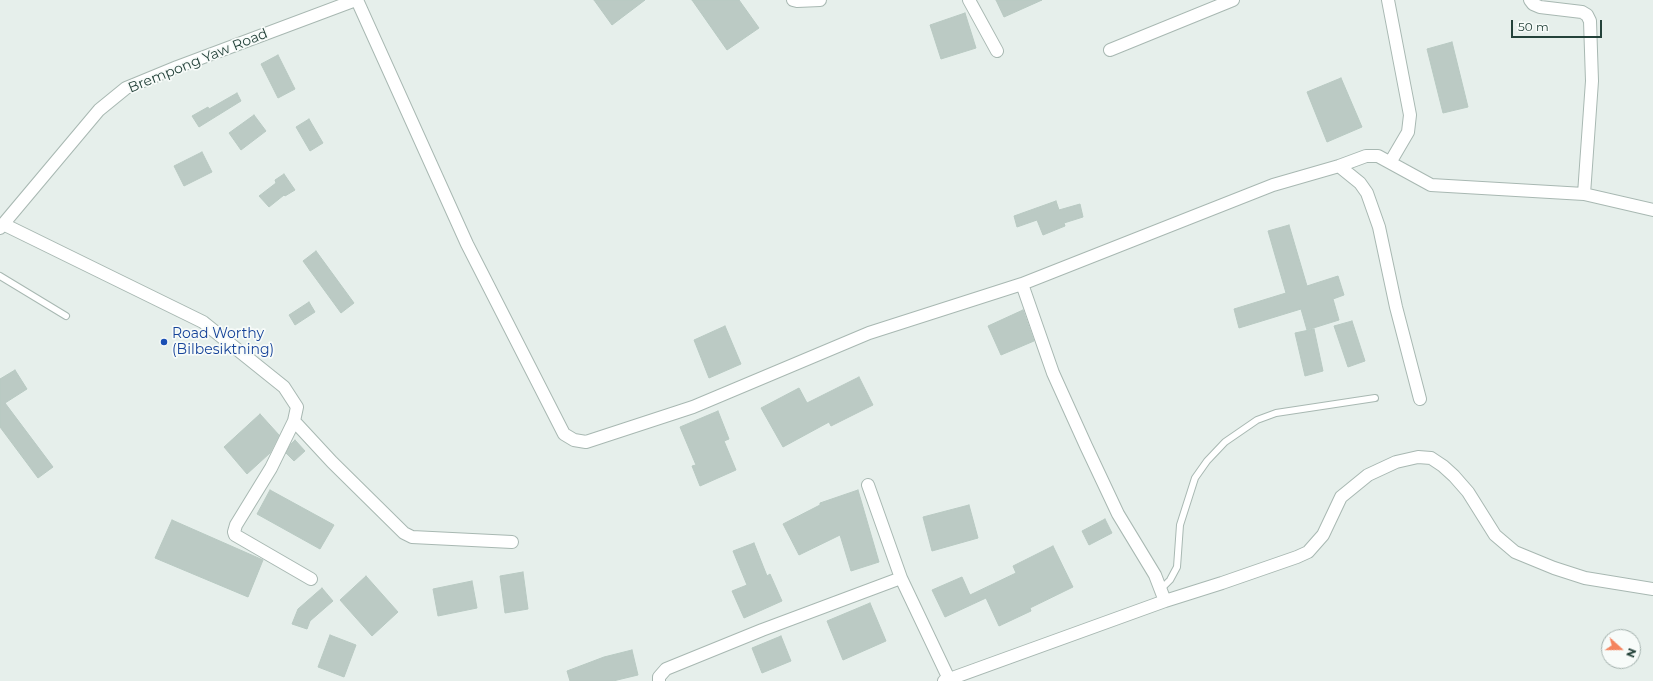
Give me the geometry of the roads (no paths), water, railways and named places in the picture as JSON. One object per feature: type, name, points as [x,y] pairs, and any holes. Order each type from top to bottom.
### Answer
[{"type":"street","name":"Brempong Yaw Road","points":[[2,226],[99,110],[126,88],[176,67],[356,0]]},
{"type":"street","points":[[356,0],[467,244],[564,434],[574,440],[586,442],[693,407],[869,333],[1022,284],[1273,185],[1339,166],[1366,156],[1378,156],[1391,161],[1401,169],[1431,184],[1584,194],[1653,210]]},
{"type":"street","points":[[793,0],[820,0]]},
{"type":"street","points":[[969,0],[997,51]]},
{"type":"street","points":[[1110,50],[1233,0]]},
{"type":"street","points":[[1388,0],[1410,115],[1408,132],[1391,161]]},
{"type":"street","points":[[1530,0],[1533,4],[1540,7],[1582,12],[1587,15],[1590,21],[1592,81],[1584,194]]},
{"type":"street","points":[[1339,166],[1360,183],[1367,193],[1379,227],[1391,286],[1420,399]]},
{"type":"street","points":[[2,226],[203,322],[284,387],[297,407],[294,421],[271,468],[236,525],[234,532],[235,535],[311,579]]},
{"type":"street","points":[[1022,284],[1053,373],[1118,514],[1162,589],[1165,601]]},
{"type":"street","points":[[294,421],[332,462],[397,527],[408,535],[412,537],[512,542]]},
{"type":"street","points":[[868,485],[901,578],[947,680],[1165,601],[1222,583],[1308,552],[1322,535],[1341,497],[1368,475],[1396,462],[1418,457],[1431,458],[1454,476],[1468,492],[1495,535],[1515,552],[1554,568],[1585,578],[1653,589]]},
{"type":"street","points":[[659,681],[659,677],[666,669],[762,630],[901,578]]},
{"type":"lane","points":[[0,276],[66,316]]},
{"type":"lane","points":[[1162,589],[1170,580],[1177,567],[1180,525],[1195,478],[1207,461],[1226,442],[1256,420],[1276,413],[1375,398]]},
{"type":"place","name":"Road Worthy (Bilbesiktning)","points":[[164,342]]}]
